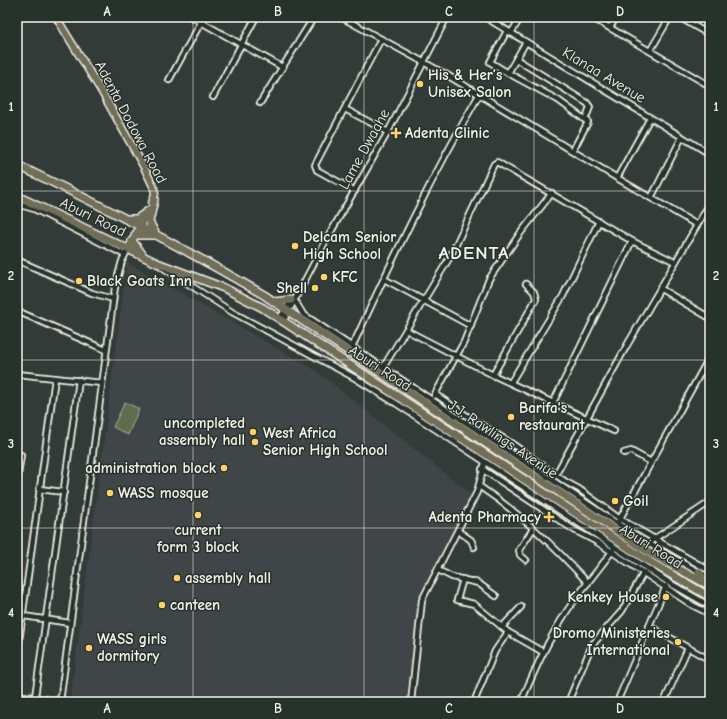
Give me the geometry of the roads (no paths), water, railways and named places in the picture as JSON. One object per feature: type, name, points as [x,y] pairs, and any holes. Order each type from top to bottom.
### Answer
[{"type":"highway","name":"Aburi Road","points":[[17,165],[125,218],[156,235]]},
{"type":"highway","name":"Aburi Road","points":[[17,196],[126,252],[145,257],[156,263],[240,295],[282,319],[479,454],[650,562],[710,597]]},
{"type":"highway","points":[[145,257],[134,238],[156,235],[149,222],[154,200]]},
{"type":"highway","points":[[125,218],[137,219],[148,211]]},
{"type":"highway","name":"J.J. Rawlings Avenue","points":[[156,235],[210,264],[366,359],[538,474],[653,555],[709,582]]},
{"type":"highway","points":[[274,302],[293,301]]},
{"type":"highway","points":[[699,572],[709,582]]},
{"type":"main road","name":"Adenta Dodowa Road","points":[[56,17],[103,94],[140,159],[154,188],[154,200],[126,252]]},
{"type":"street","points":[[192,17],[282,67]]},
{"type":"street","points":[[169,80],[204,17]]},
{"type":"street","points":[[213,97],[256,17]]},
{"type":"street","points":[[260,103],[314,17]]},
{"type":"street","points":[[341,17],[424,62],[697,225]]},
{"type":"street","name":"Lame Dwaahe","points":[[282,319],[388,132],[447,17]]},
{"type":"street","name":"Klanaa Avenue","points":[[484,17],[710,154]]},
{"type":"street","points":[[521,17],[509,32],[490,62],[558,100],[585,120],[588,124],[573,150]]},
{"type":"street","points":[[591,17],[710,86]]},
{"type":"street","points":[[610,28],[616,17]]},
{"type":"street","points":[[650,51],[670,17]]},
{"type":"street","points":[[680,17],[710,35]]},
{"type":"street","points":[[355,192],[317,170],[315,165],[381,39]]},
{"type":"street","points":[[508,73],[526,42]]},
{"type":"street","points":[[516,60],[587,103],[590,107],[585,120]]},
{"type":"street","points":[[353,345],[416,212],[449,148],[479,95]]},
{"type":"street","points":[[345,109],[388,132]]},
{"type":"street","points":[[617,178],[650,118]]},
{"type":"street","points":[[651,198],[682,137]]},
{"type":"street","points":[[384,366],[450,257],[496,162],[501,163],[632,241],[675,262]]},
{"type":"street","points":[[432,399],[456,357],[489,279],[520,234],[552,193]]},
{"type":"street","points":[[552,480],[710,203]]},
{"type":"street","points":[[17,204],[34,209],[126,252],[115,287],[113,300],[60,701],[17,695]]},
{"type":"street","points":[[511,382],[563,296],[599,221]]},
{"type":"street","points":[[553,402],[632,241]]},
{"type":"street","points":[[17,260],[92,293],[113,300]]},
{"type":"street","points":[[156,263],[172,275],[232,312],[355,378],[479,454],[485,462],[646,568],[710,606]]},
{"type":"street","points":[[384,279],[470,326]]},
{"type":"street","points":[[493,375],[536,299],[534,292],[526,284]]},
{"type":"street","points":[[661,289],[710,318]]},
{"type":"street","points":[[293,301],[303,314],[353,345],[366,359],[384,366],[432,399],[446,413]]},
{"type":"street","points":[[17,311],[106,350]]},
{"type":"street","points":[[406,330],[493,375],[614,430]]},
{"type":"street","points":[[619,521],[710,356]]},
{"type":"street","points":[[17,374],[102,383]]},
{"type":"street","points":[[17,656],[55,378]]},
{"type":"street","points":[[35,697],[79,380]]},
{"type":"street","points":[[435,394],[506,440],[555,475],[585,492],[648,543],[699,572]]},
{"type":"street","points":[[624,453],[631,452],[652,462]]},
{"type":"street","points":[[17,482],[21,456]]},
{"type":"street","points":[[411,702],[421,606],[479,486],[482,469],[485,462]]},
{"type":"street","points":[[482,469],[574,530],[612,552],[665,588],[710,614]]},
{"type":"street","points":[[538,474],[552,480],[619,521],[710,571]]},
{"type":"street","points":[[479,486],[505,504],[533,529],[546,538],[588,583]]},
{"type":"street","points":[[39,488],[64,492]]},
{"type":"street","points":[[648,543],[710,502]]},
{"type":"street","points":[[526,560],[520,555],[519,550],[533,529]]},
{"type":"street","points":[[458,531],[471,540],[474,547]]},
{"type":"street","points":[[521,702],[543,652],[566,613],[615,547]]},
{"type":"street","points":[[568,702],[592,645],[622,610],[646,568]]},
{"type":"street","points":[[438,570],[452,577],[478,583],[496,596]]},
{"type":"street","points":[[463,580],[457,600],[474,604],[508,632],[543,652]]},
{"type":"street","points":[[617,702],[668,582]]},
{"type":"street","points":[[502,627],[521,607]]},
{"type":"street","points":[[17,615],[70,623]]},
{"type":"street","points":[[649,626],[710,660]]},
{"type":"street","points":[[474,702],[495,651],[508,632]]},
{"type":"street","points":[[664,702],[688,648]]},
{"type":"place","name":"His & Her’s Unisex Salon","points":[[420,84]]},
{"type":"place","name":"Adenta Clinic","points":[[396,133]]},
{"type":"place","name":"Delcam Senior High School","points":[[295,246]]},
{"type":"place","name":"KFC","points":[[324,277]]},
{"type":"place","name":"Black Goats Inn","points":[[79,281]]},
{"type":"place","name":"Shell","points":[[315,288]]},
{"type":"place","name":"Barifa's restaurant","points":[[511,417]]},
{"type":"place","name":"uncompleted assembly hall","points":[[253,432]]},
{"type":"place","name":"West Africa Senior High School","points":[[255,442]]},
{"type":"place","name":"administration block","points":[[224,468]]},
{"type":"place","name":"WASS mosque","points":[[110,493]]},
{"type":"place","name":"Goil","points":[[615,501]]},
{"type":"place","name":"current form 3 block","points":[[198,515]]},
{"type":"place","name":"Adenta Pharmacy","points":[[549,517]]},
{"type":"place","name":"assembly hall","points":[[177,578]]},
{"type":"place","name":"Kenkey House","points":[[666,597]]},
{"type":"place","name":"canteen","points":[[162,605]]},
{"type":"place","name":"Dromo Ministeries International","points":[[678,642]]},
{"type":"place","name":"WASS girls dormitory","points":[[89,648]]},
{"type":"district","name":"ADENTA","points":[[474,252]]}]
